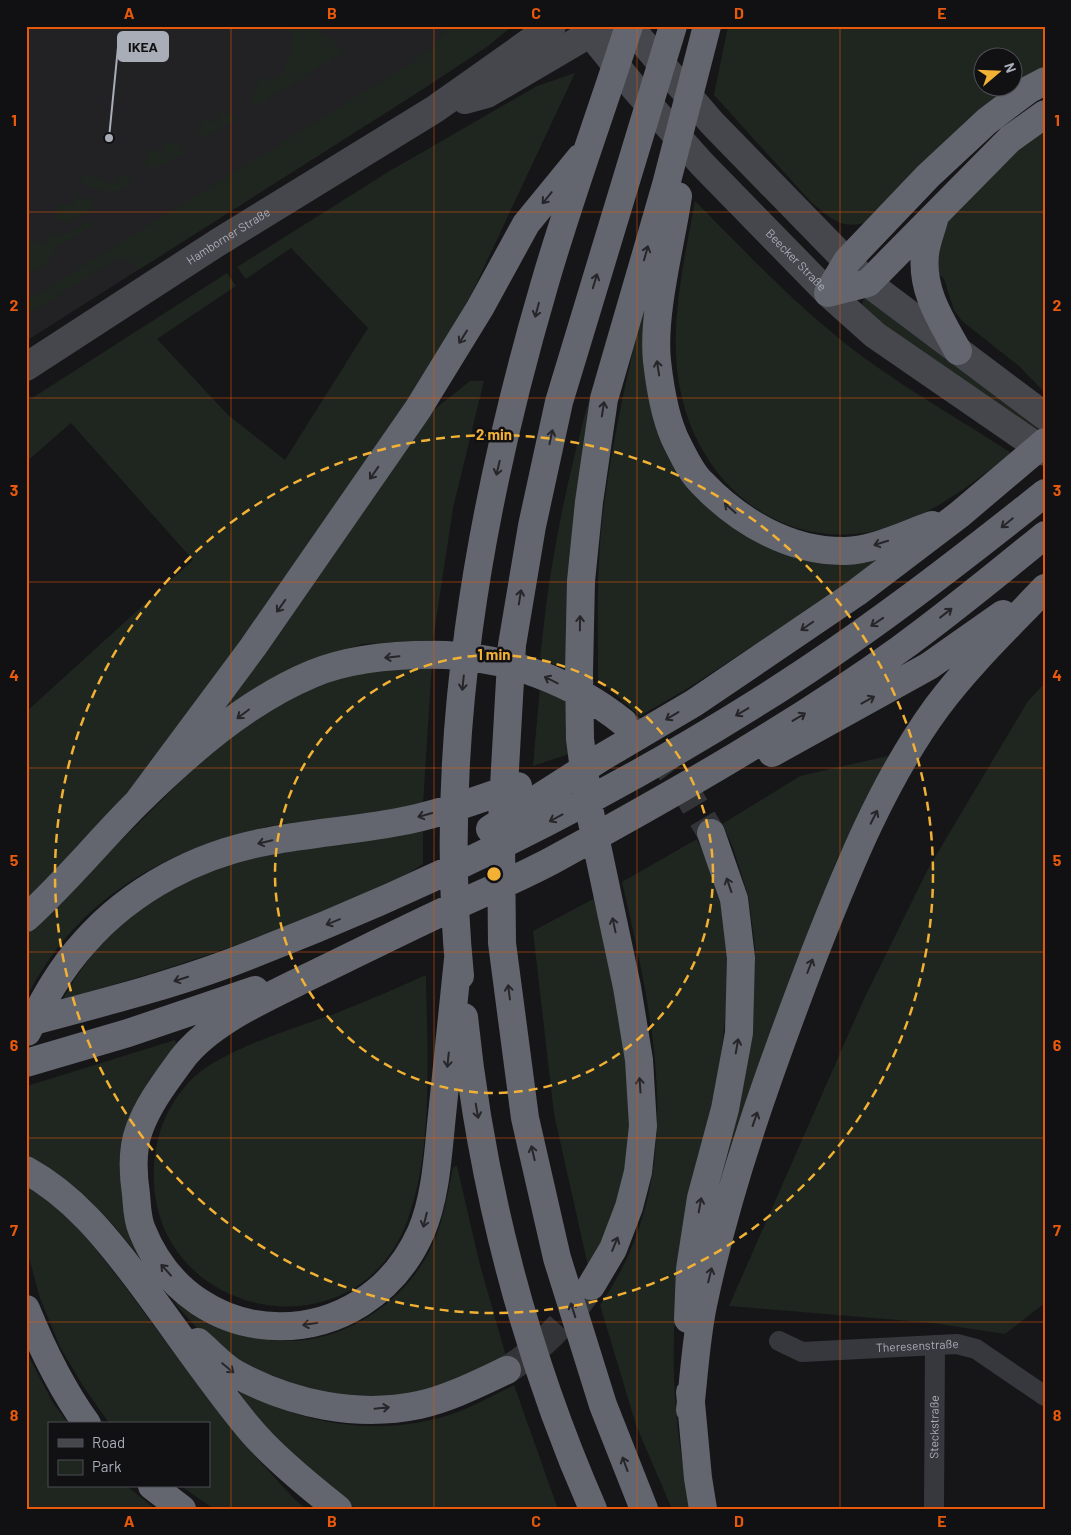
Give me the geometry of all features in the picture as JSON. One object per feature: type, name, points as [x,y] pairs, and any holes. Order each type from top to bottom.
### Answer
[{"type":"highway","points":[[593,1509],[537,1360],[494,1205],[470,1073],[458,959],[455,890],[455,790],[460,714],[469,634],[486,518],[515,391],[544,285],[629,26]]},
{"type":"highway","points":[[644,1509],[603,1405],[557,1258],[525,1118],[502,943],[500,838],[512,645],[532,526],[559,402],[673,26]]},
{"type":"highway","points":[[707,26],[695,73],[672,192],[659,314],[657,359],[664,403],[677,443],[700,482],[745,519],[773,536],[810,547],[845,551],[878,544],[960,514]]},
{"type":"highway","points":[[828,293],[847,261],[928,176],[987,121],[1028,90],[1045,81]]},
{"type":"highway","points":[[828,293],[868,283],[1010,138],[1045,114]]},
{"type":"highway","points":[[137,803],[253,647],[418,409],[480,308],[526,224],[589,147]]},
{"type":"highway","points":[[592,1286],[613,1249],[629,1207],[638,1172],[643,1126],[639,1060],[632,1014],[589,808],[582,756],[579,672],[581,581],[589,502],[604,399],[672,192]]},
{"type":"highway","points":[[936,214],[925,253],[925,279],[929,296],[958,351]]},
{"type":"highway","points":[[378,904],[526,805],[694,703],[856,593],[960,514],[1045,442]]},
{"type":"highway","points":[[26,1024],[117,999],[225,965],[378,904],[544,824],[658,763],[760,701],[886,616],[1045,492]]},
{"type":"highway","points":[[458,959],[438,1158],[422,1229],[406,1260],[385,1286],[356,1308],[328,1320],[308,1325],[272,1326],[232,1318],[194,1299],[161,1266],[140,1227],[133,1174],[138,1132],[165,1081],[188,1051],[214,1030],[249,1007],[398,932],[555,859],[637,814],[807,712],[900,649],[1045,535]]},
{"type":"highway","points":[[637,814],[672,808],[834,720],[929,666],[1045,587]]},
{"type":"highway","points":[[690,1410],[703,1308],[724,1219],[746,1147],[796,1003],[849,866],[903,760],[937,708],[972,662],[1045,587]]},
{"type":"highway","points":[[26,918],[137,803],[203,743],[254,706],[312,674],[365,660],[417,654],[477,656],[540,674],[603,706],[623,722]]},
{"type":"highway","points":[[26,1034],[51,987],[84,943],[124,905],[155,883],[204,860],[268,841],[399,822],[474,801],[604,756]]},
{"type":"highway","points":[[703,1509],[690,1410],[688,1339],[690,1269],[700,1198],[725,1109],[739,1033],[741,958],[734,899],[711,833]]},
{"type":"highway","points":[[26,1063],[236,998],[398,932]]},
{"type":"highway","points":[[26,1170],[44,1180],[77,1206],[106,1238],[249,1428],[312,1488],[338,1509]]},
{"type":"highway","points":[[26,1309],[43,1352],[65,1394],[86,1422]]},
{"type":"highway","points":[[164,1314],[234,1373],[277,1392],[321,1406],[373,1409],[419,1405],[459,1393],[507,1370]]},
{"type":"highway","points":[[155,1488],[182,1509]]},
{"type":"street","name":"Hamborner Straße","points":[[26,367],[217,243],[434,109],[552,26]]},
{"type":"street","points":[[629,26],[712,123],[868,283],[1045,416]]},
{"type":"street","name":"Hamborner Straße","points":[[434,109],[487,94],[592,29]]},
{"type":"street","name":"Beecker Straße","points":[[592,29],[702,164],[828,293],[875,335],[1045,452]]},
{"type":"street","name":"Theresenstraße","points":[[779,1342],[802,1352],[957,1344],[976,1349],[1045,1396]]},
{"type":"street","name":"Steckstraße","points":[[934,1509],[935,1344]]},
{"type":"shaded area","points":[[26,26],[512,26],[488,46],[423,89],[26,341]]},
{"type":"green space","points":[[292,26],[311,26],[345,51],[257,106],[250,104],[259,78],[276,78],[285,68],[292,45]]},
{"type":"green space","points":[[451,26],[512,26],[488,46],[423,89],[140,269],[123,258],[113,261],[26,316],[26,301],[411,63],[430,49]]},
{"type":"green space","points":[[728,26],[1045,26],[1045,70],[1024,88],[1024,48],[974,48],[974,98],[1013,98],[872,220],[854,225],[839,222],[825,214],[811,202],[714,95]]},
{"type":"green space","points":[[575,73],[471,295],[445,343],[389,431],[293,572],[109,818],[26,909],[26,712],[193,560],[71,423],[26,462],[26,402],[227,273],[236,286],[157,339],[228,415],[285,460],[368,328],[291,248],[246,279],[237,267],[388,172],[537,86]]},
{"type":"green space","points":[[220,111],[232,115],[235,119],[208,137],[197,135],[203,119],[216,123]]},
{"type":"green space","points":[[1045,127],[1045,393],[1019,366],[962,321],[954,310],[944,279],[940,275],[932,274],[939,231],[1006,155]]},
{"type":"green space","points":[[166,141],[180,146],[183,151],[182,154],[155,168],[144,165],[149,149],[163,153]]},
{"type":"green space","points":[[83,174],[116,185],[120,174],[129,177],[131,183],[120,190],[107,191],[80,183]]},
{"type":"green space","points":[[76,196],[92,200],[94,206],[92,209],[70,222],[54,218],[60,203],[72,206]]},
{"type":"green space","points":[[695,201],[760,267],[850,347],[895,379],[1011,453],[971,484],[942,503],[912,519],[858,534],[821,533],[787,525],[756,509],[730,486],[708,458],[691,426],[680,389],[677,366],[677,318],[682,271]]},
{"type":"green space","points":[[95,219],[94,225],[57,247],[48,263],[26,276],[26,238],[46,245],[49,234],[62,235]]},
{"type":"green space","points":[[627,270],[630,271],[573,565],[565,669],[540,658],[551,572],[576,450]]},
{"type":"green space","points":[[650,279],[646,357],[729,524],[767,547],[808,560],[888,557],[690,687],[640,716],[598,679],[598,592],[601,526],[608,476],[624,391]]},
{"type":"green space","points":[[870,296],[1043,427],[1033,435],[869,313],[862,304],[864,299]]},
{"type":"green space","points":[[470,381],[484,381],[453,508],[433,640],[363,644],[306,662],[265,683],[214,718],[426,416]]},
{"type":"green space","points":[[432,664],[423,804],[367,814],[272,826],[228,837],[192,850],[157,866],[125,885],[96,908],[69,934],[46,964],[26,999],[26,935],[209,753],[261,716],[314,687],[367,670]]},
{"type":"green space","points":[[1045,683],[1045,1303],[1005,1334],[933,1323],[729,1306],[863,1001],[928,869],[1028,701]]},
{"type":"green space","points":[[540,687],[566,698],[569,754],[533,766]]},
{"type":"green space","points":[[892,755],[837,859],[787,991],[718,1190],[753,1034],[755,945],[748,895],[732,845],[722,824],[800,776]]},
{"type":"green space","points":[[423,826],[423,864],[380,888],[333,908],[213,953],[154,973],[63,999],[96,951],[133,914],[174,886],[219,867],[266,853]]},
{"type":"green space","points":[[697,839],[715,880],[722,906],[727,952],[727,998],[715,1088],[688,1223],[676,1298],[674,1358],[677,1419],[680,1450],[691,1509],[672,1509],[636,1425],[600,1305],[628,1256],[646,1204],[655,1152],[657,1098],[653,1044],[645,990],[622,882]]},
{"type":"green space","points":[[595,898],[625,1040],[629,1069],[632,1126],[628,1163],[619,1199],[605,1233],[588,1266],[554,1114],[533,931]]},
{"type":"green space","points":[[426,975],[428,1067],[422,1161],[408,1219],[382,1264],[346,1293],[303,1306],[258,1304],[217,1288],[183,1259],[160,1218],[154,1166],[155,1154],[164,1121],[181,1091],[203,1070],[240,1049],[344,1010]]},
{"type":"green space","points":[[175,1040],[177,1048],[152,1076],[146,1086],[129,1129],[125,1149],[123,1188],[126,1207],[137,1246],[146,1266],[119,1232],[92,1203],[62,1178],[26,1154],[26,1090],[27,1086]]},
{"type":"green space","points":[[457,1166],[480,1265],[506,1356],[455,1380],[416,1392],[372,1398],[322,1395],[240,1365],[205,1337],[171,1299],[190,1313],[212,1325],[238,1334],[262,1339],[298,1341],[321,1337],[356,1324],[373,1314],[403,1289],[426,1258],[440,1223],[453,1167]]},
{"type":"green space","points":[[26,1186],[53,1204],[87,1238],[228,1424],[287,1491],[306,1509],[214,1509],[184,1488],[210,1488],[210,1422],[109,1422],[83,1386],[60,1347],[40,1298],[26,1247]]},
{"type":"green space","points":[[26,1351],[53,1403],[67,1422],[48,1422],[48,1488],[129,1488],[155,1509],[26,1509]]},
{"type":"green space","points":[[514,1385],[558,1509],[356,1509],[320,1480],[259,1420],[238,1394],[241,1391],[294,1413],[322,1420],[350,1425],[378,1426],[407,1424],[435,1419],[463,1410]]},
{"type":"tunnel","points":[[623,722],[653,748],[686,791],[711,833]]},
{"type":"tunnel","points":[[507,1370],[551,1335],[586,1293]]},
{"type":"place","name":"IKEA","points":[[109,138]]}]
